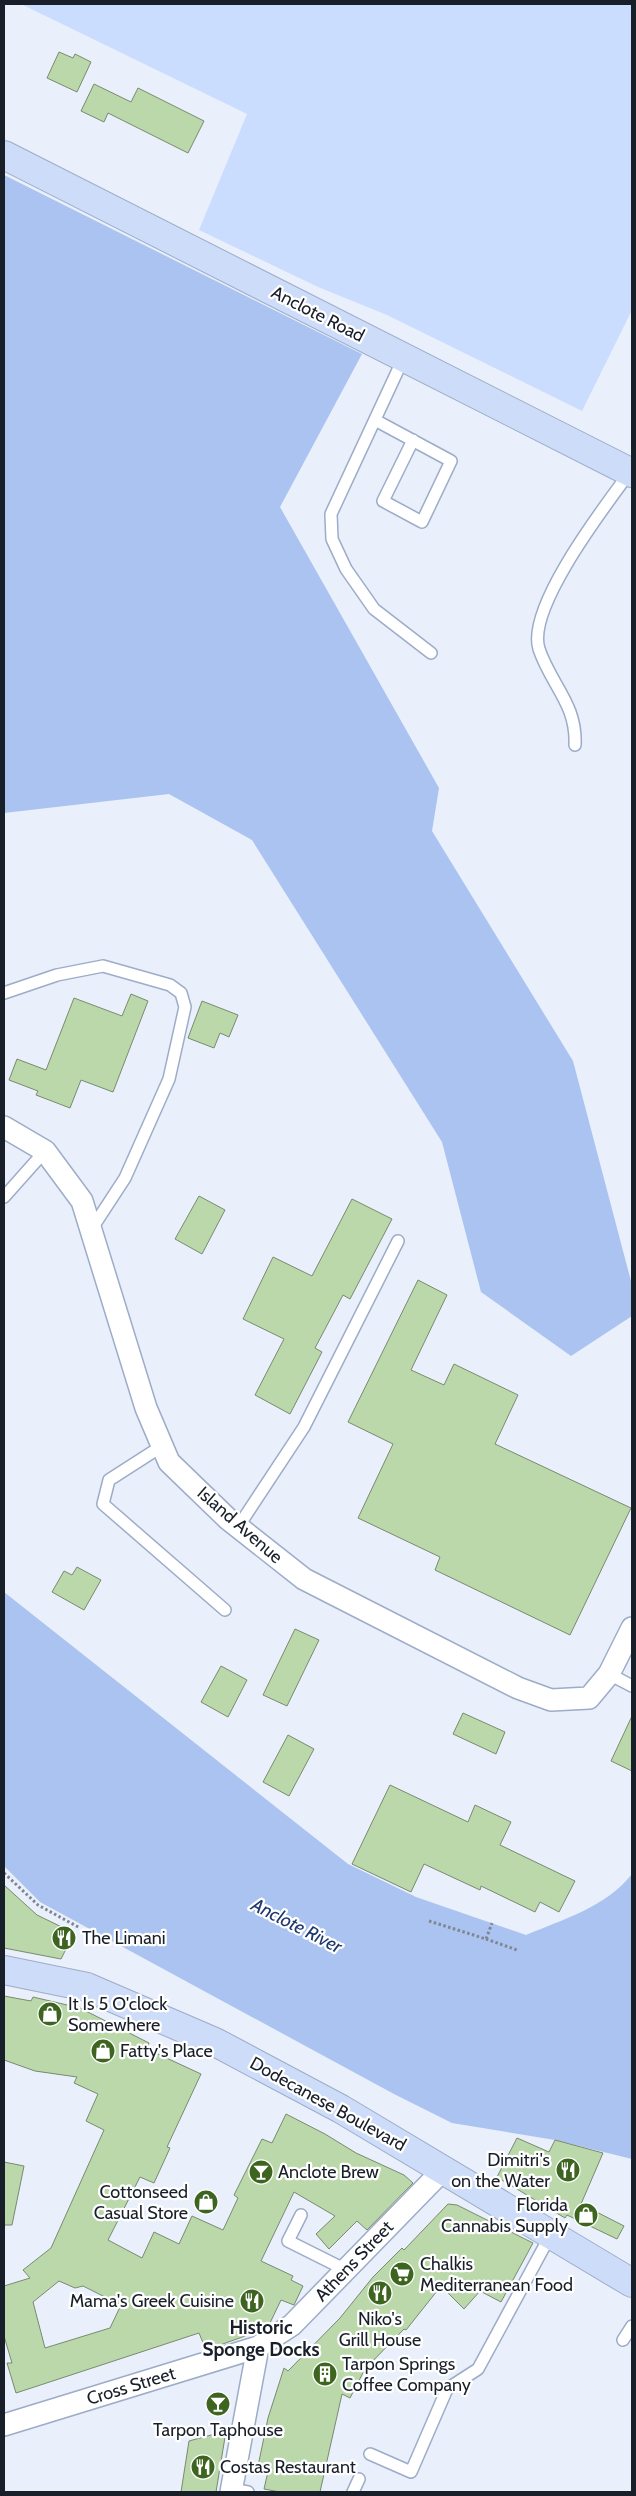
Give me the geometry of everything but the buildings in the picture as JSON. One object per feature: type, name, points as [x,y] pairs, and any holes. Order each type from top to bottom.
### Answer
[{"type":"street","name":"Anclote Road","points":[[4,155],[631,472]]},
{"type":"street","name":"Island Avenue","points":[[4,1127],[45,1151],[82,1201],[146,1408],[162,1446],[170,1462],[238,1527],[304,1579],[518,1688],[552,1700],[589,1698],[608,1674],[632,1628]]},
{"type":"street","name":"Dodecanese Boulevard","points":[[4,1970],[87,1987],[140,2008],[215,2042],[332,2104],[632,2283]]},
{"type":"street","name":"Athens Street","points":[[258,2347],[292,2325],[443,2170]]},
{"type":"street","name":"Cross Street","points":[[4,2425],[258,2347]]},
{"type":"street","points":[[237,2491],[258,2347]]},
{"type":"lane","points":[[404,357],[331,514],[332,539],[346,569],[374,609],[431,653]]},
{"type":"lane","points":[[375,420],[413,440],[451,460],[422,522],[383,501],[413,440]]},
{"type":"lane","points":[[575,745],[576,727],[570,710],[539,648],[538,628],[556,583],[584,535],[631,472]]},
{"type":"lane","points":[[4,994],[56,975],[103,966],[170,986],[181,993],[185,1007],[169,1079],[126,1178],[91,1230]]},
{"type":"lane","points":[[4,1197],[45,1151]]},
{"type":"lane","points":[[238,1527],[304,1427],[398,1241]]},
{"type":"lane","points":[[162,1446],[109,1480],[103,1504],[225,1610]]},
{"type":"lane","points":[[608,1674],[632,1686]]},
{"type":"lane","points":[[301,2215],[288,2241],[346,2270]]},
{"type":"lane","points":[[370,2454],[411,2472],[447,2389],[478,2369],[552,2234]]},
{"type":"lane","points":[[623,2340],[632,2326]]},
{"type":"lane","points":[[353,2492],[359,2479]]},
{"type":"path","points":[[4,1873],[38,1905],[80,1928]]},
{"type":"path","points":[[429,1921],[517,1950]]},
{"type":"path","points":[[486,1940],[492,1923]]},
{"type":"shaded area","points":[[21,4],[632,4],[632,310],[582,411],[387,315],[318,287],[199,230],[247,114]]},
{"type":"water","points":[[4,175],[362,354],[280,507],[439,788],[432,831],[573,1061],[632,1285],[632,1316],[571,1356],[481,1292],[442,1142],[252,840],[169,794],[4,813]]},
{"type":"water","name":"Anclote River","points":[[4,1592],[348,1864],[416,1897],[526,1935],[597,1904],[622,1885],[632,1874],[632,2159],[555,2140],[452,2123],[394,2094],[40,1902],[4,1866]]},
{"type":"place","name":"The Limani","points":[[64,1938]]},
{"type":"place","name":"It Is 5 O'clock Somewhere","points":[[50,2014]]},
{"type":"place","name":"Fatty's Place","points":[[103,2051]]},
{"type":"place","name":"Dimitri's on the Water","points":[[568,2170]]},
{"type":"place","name":"Anclote Brew","points":[[261,2172]]},
{"type":"place","name":"Cottonseed Casual Store","points":[[206,2202]]},
{"type":"place","name":"Florida Cannabis Supply","points":[[586,2215]]},
{"type":"place","name":"Chalkis Mediterranean Food","points":[[402,2274]]},
{"type":"place","name":"Niko's Grill House","points":[[380,2293]]},
{"type":"place","name":"Mama's Greek Cuisine","points":[[252,2301]]},
{"type":"place","name":"Tarpon Springs Coffee Company","points":[[325,2374]]},
{"type":"place","name":"Tarpon Taphouse","points":[[218,2404]]},
{"type":"place","name":"Costas Restaurant","points":[[203,2467]]},
{"type":"district","name":"Historic Sponge Docks","points":[[261,2338]]}]
